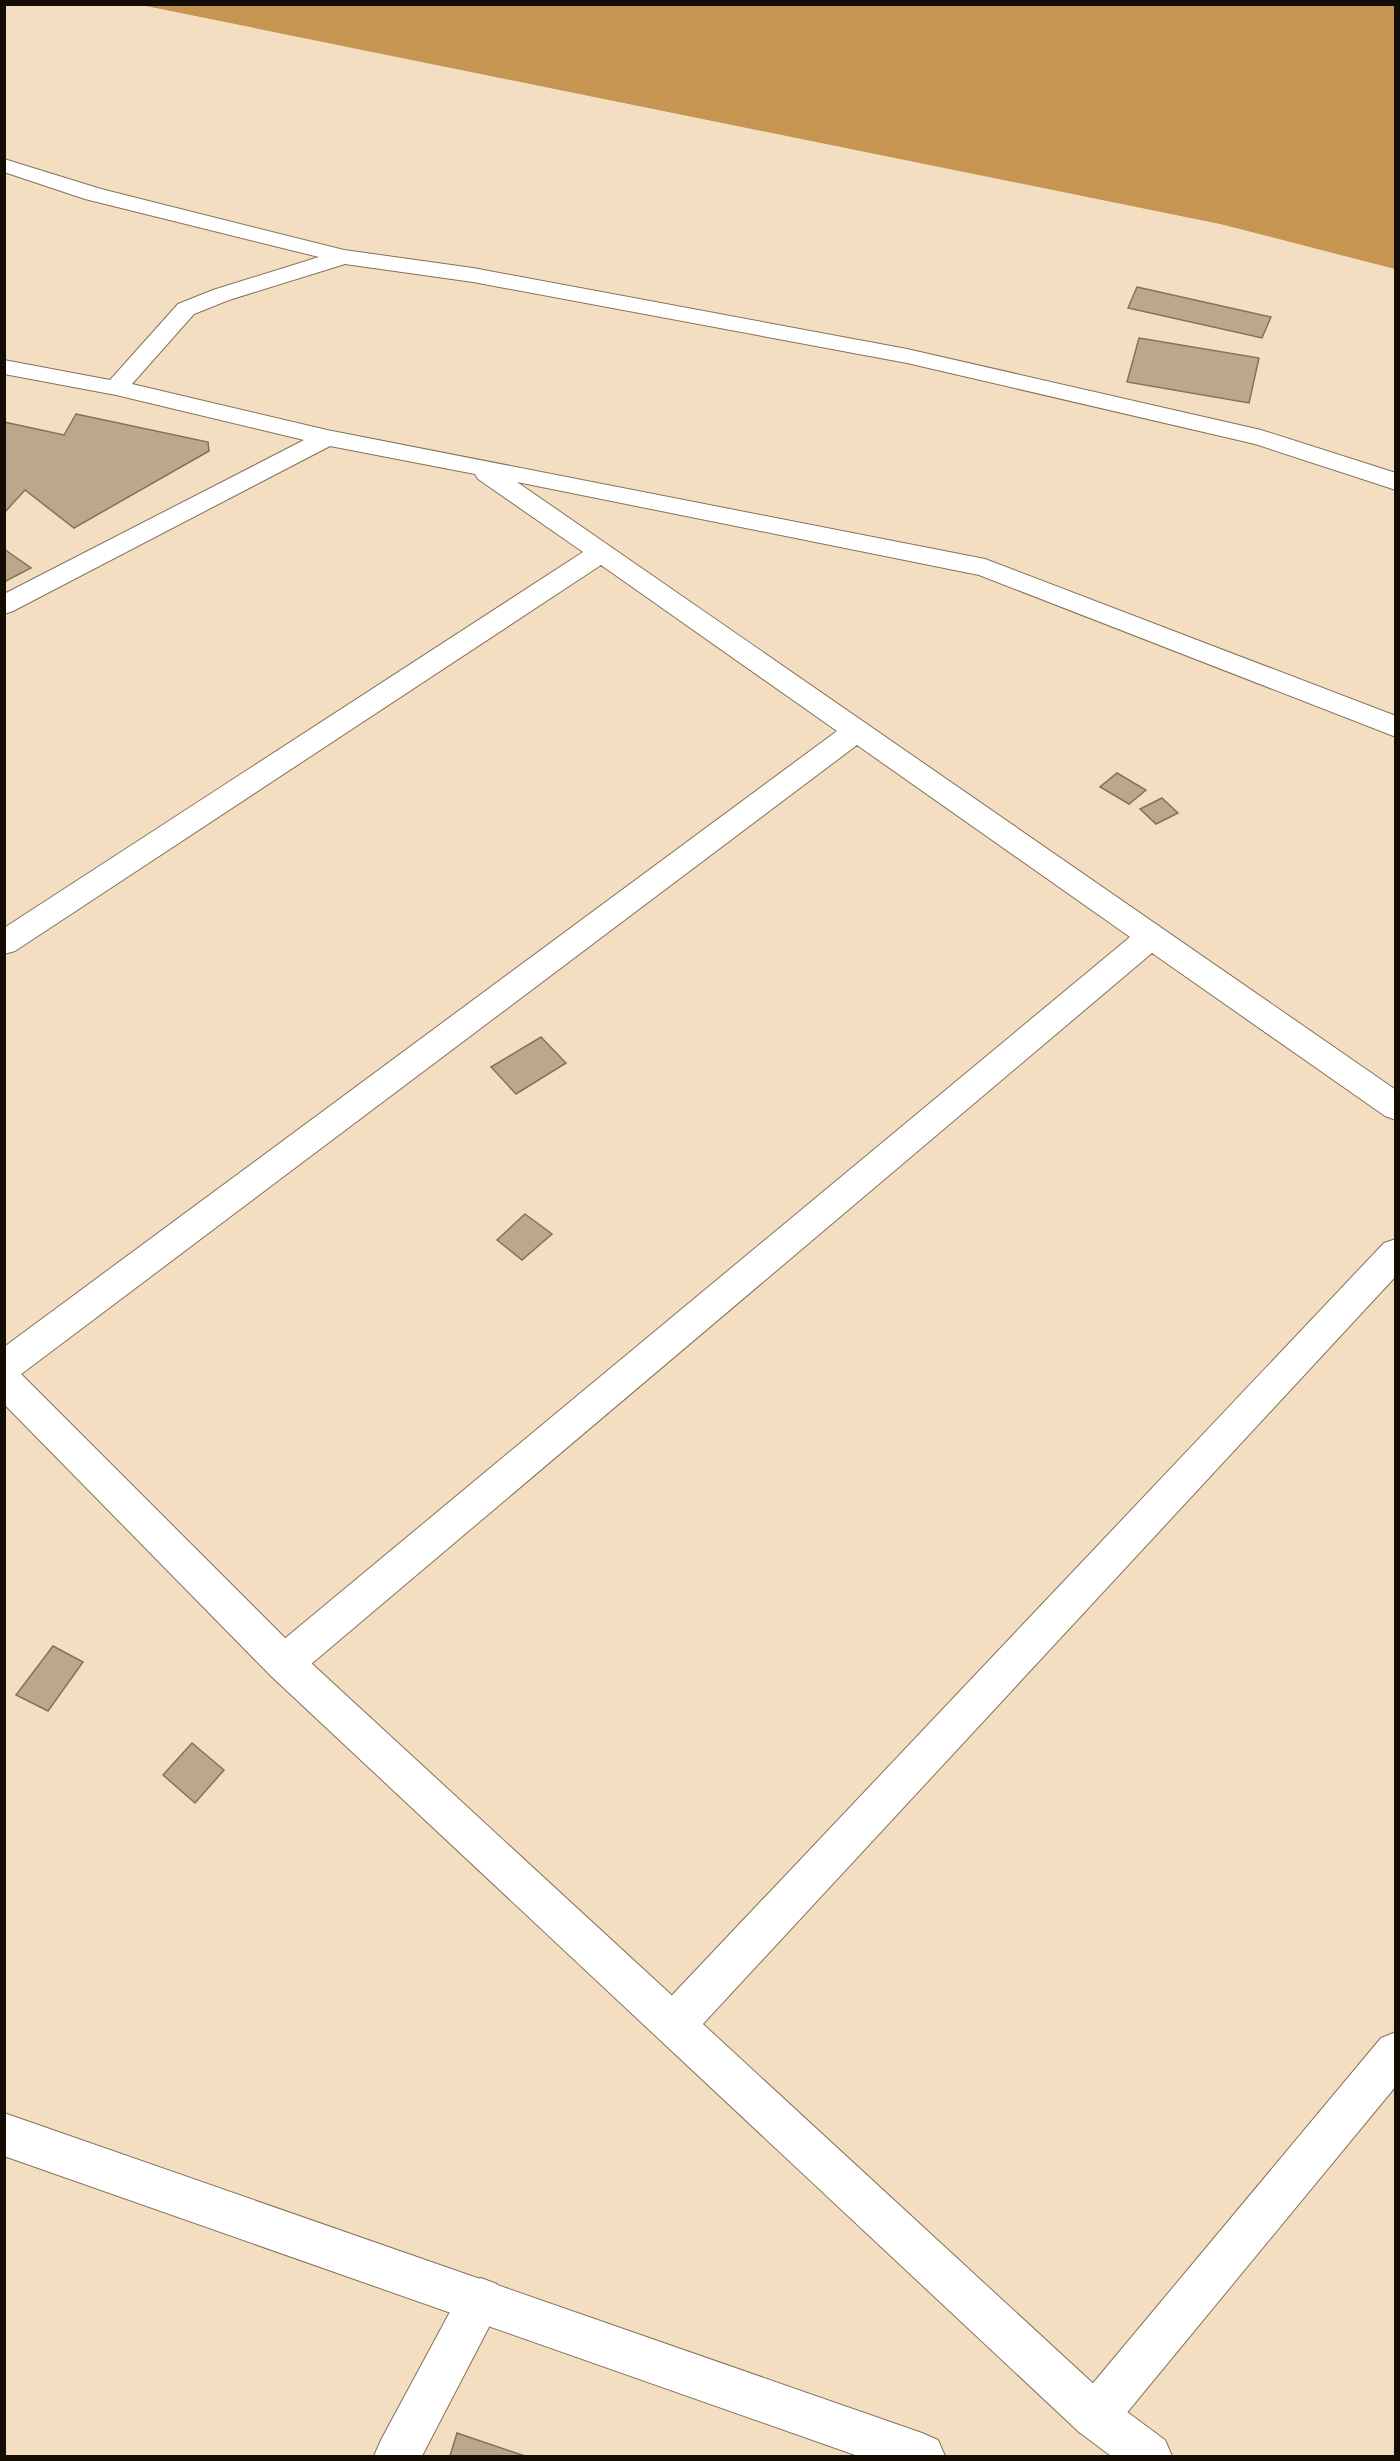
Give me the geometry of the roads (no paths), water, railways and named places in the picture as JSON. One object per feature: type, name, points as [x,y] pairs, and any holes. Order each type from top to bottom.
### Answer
[{"type":"street","points":[[4,165],[93,194],[344,257],[472,275],[907,356],[1261,438],[1395,482]]},
{"type":"street","points":[[116,388],[148,349],[186,309],[221,295],[344,257]]},
{"type":"street","points":[[4,367],[116,388],[327,438],[985,568],[1395,727]]},
{"type":"street","points":[[4,605],[327,438]]},
{"type":"street","points":[[477,466],[1395,1107]]},
{"type":"street","points":[[4,943],[600,553]]},
{"type":"street","points":[[4,1367],[856,731]]},
{"type":"street","points":[[284,1663],[1151,937]]},
{"type":"street","points":[[674,2024],[1395,1253]]},
{"type":"street","points":[[4,1380],[284,1663],[1095,2416],[1149,2457]]},
{"type":"street","points":[[1095,2416],[1395,2053]]},
{"type":"street","points":[[4,2134],[922,2457]]},
{"type":"street","points":[[397,2457],[481,2300]]}]
